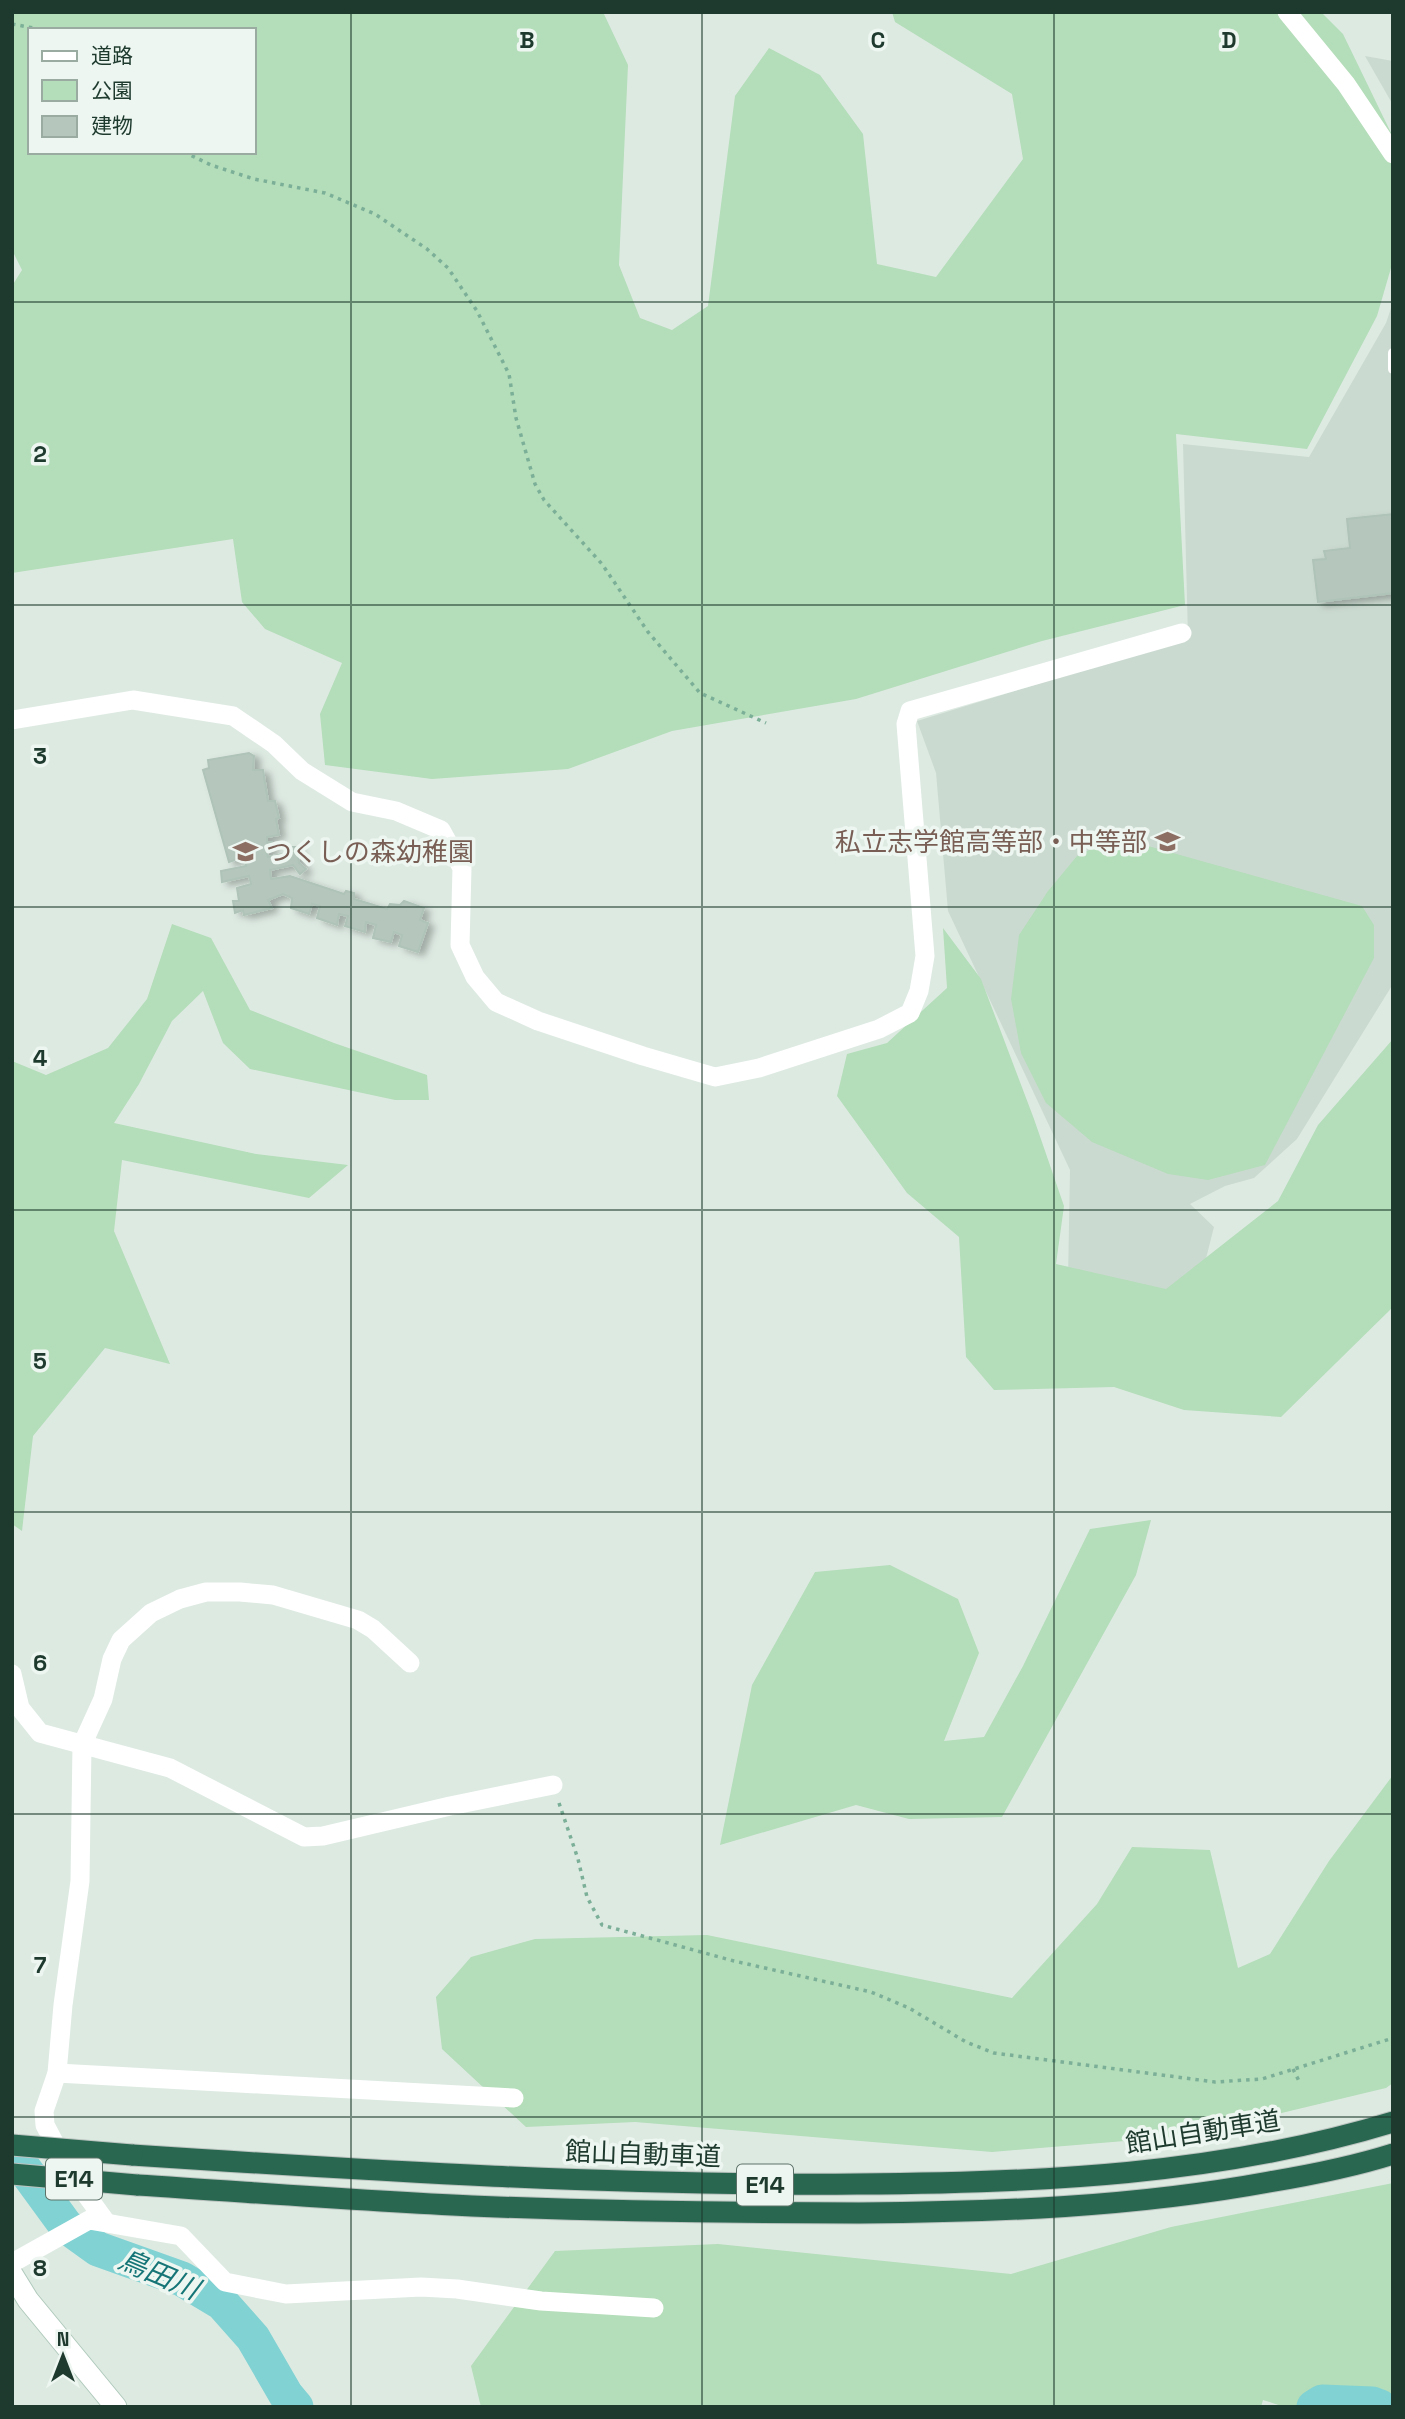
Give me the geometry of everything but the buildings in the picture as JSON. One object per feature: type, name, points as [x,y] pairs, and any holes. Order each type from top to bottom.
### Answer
[{"type":"highway","name":"館山自動車道","points":[[12,2145],[471,2177],[755,2185],[970,2183],[1140,2172],[1223,2162],[1305,2145],[1393,2122]]},
{"type":"highway","name":"E14","points":[[12,2174],[137,2185],[470,2206],[755,2213],[972,2212],[1146,2201],[1312,2174],[1393,2154]]},
{"type":"street","points":[[1287,12],[1346,84],[1393,154]]},
{"type":"street","points":[[12,720],[132,700],[233,716],[274,744],[302,771],[352,802],[396,811],[440,830],[462,868],[460,946],[474,977],[496,1002],[538,1021],[715,1077],[771,1064],[879,1029],[910,1013],[919,991],[925,956],[906,724],[910,711],[1182,633]]},
{"type":"street","points":[[106,2222],[69,2171],[45,2126],[44,2111],[57,2073],[63,2005],[80,1881],[82,1745],[103,1699],[112,1659],[121,1640],[151,1613],[180,1598],[206,1591],[273,1595],[358,1620],[373,1629],[410,1663]]},
{"type":"street","points":[[12,1674],[20,1708],[40,1733],[170,1768],[304,1837],[323,1836],[553,1785]]},
{"type":"street","points":[[57,2073],[514,2098]]},
{"type":"street","points":[[12,2263],[89,2220],[181,2236],[225,2282],[286,2294],[421,2287],[457,2289],[541,2301],[654,2308]]},
{"type":"street","points":[[12,2274],[28,2300],[111,2405]]},
{"type":"lane","points":[[1393,353],[1393,369]]},
{"type":"path","points":[[12,24],[33,28]]},
{"type":"path","points":[[188,154],[211,165],[254,179],[325,193],[375,214],[427,249],[448,268],[477,311],[509,373],[516,418],[536,484],[544,500],[602,565],[648,632],[700,693],[766,723]]},
{"type":"path","points":[[553,1785],[578,1859],[587,1897],[602,1925],[734,1961],[871,1992],[909,2008],[966,2042],[994,2053],[1215,2082],[1262,2079],[1393,2038]]},
{"type":"path","points":[[1293,2069],[1298,2081]]},
{"type":"shaded area","points":[[1365,56],[1393,61],[1393,105]]},
{"type":"shaded area","name":"私立志学館高等部・中等部","points":[[1393,302],[1393,984],[1297,1139],[1254,1178],[1225,1186],[1190,1204],[1214,1227],[1194,1306],[1068,1279],[1070,1170],[948,911],[936,773],[917,721],[1188,638],[1183,444],[1309,457],[1386,323]]},
{"type":"green space","points":[[12,12],[603,12],[628,65],[619,265],[640,318],[672,330],[708,306],[735,96],[769,48],[820,75],[863,134],[877,264],[936,277],[1023,159],[1012,94],[895,22],[892,12],[1321,12],[1343,34],[1393,137],[1393,261],[1377,316],[1307,449],[1176,434],[1185,605],[1042,641],[856,699],[672,731],[568,769],[432,779],[325,765],[320,714],[342,663],[265,629],[242,602],[233,539],[12,573],[12,286],[22,270],[12,250]]},
{"type":"green space","points":[[1116,837],[1362,906],[1374,925],[1374,958],[1265,1165],[1208,1180],[1168,1174],[1092,1142],[1046,1103],[1021,1053],[1011,999],[1019,935],[1048,891],[1077,856]]},
{"type":"green space","points":[[172,924],[211,938],[250,1010],[427,1075],[429,1100],[395,1100],[250,1069],[223,1043],[203,991],[172,1021],[139,1084],[114,1123],[256,1154],[348,1165],[309,1198],[122,1160],[114,1231],[170,1364],[105,1348],[33,1436],[22,1531],[12,1524],[12,1061],[46,1075],[108,1048],[147,999]]},
{"type":"green space","points":[[943,928],[981,979],[1064,1206],[1056,1264],[1166,1289],[1278,1201],[1318,1125],[1393,1039],[1393,1307],[1281,1417],[1184,1410],[1114,1387],[994,1390],[966,1357],[959,1237],[907,1193],[837,1096],[847,1054],[887,1043],[947,988]]},
{"type":"green space","points":[[1151,1520],[1136,1575],[1002,1817],[909,1819],[856,1805],[720,1845],[752,1685],[815,1572],[890,1565],[958,1599],[979,1653],[944,1741],[984,1737],[1023,1666],[1090,1529]]},
{"type":"green space","points":[[1393,1775],[1393,2083],[1386,2088],[1185,2136],[992,2152],[635,2122],[526,2127],[442,2049],[436,1997],[471,1957],[535,1939],[707,1935],[1012,1998],[1097,1904],[1132,1847],[1210,1850],[1238,1968],[1270,1954],[1329,1861]]},
{"type":"green space","points":[[1393,2183],[1393,2407],[1285,2407],[1263,2400],[1261,2407],[481,2407],[471,2366],[555,2251],[718,2244],[1011,2274],[1171,2227]]},
{"type":"waterway","name":"鳥田川","points":[[12,2152],[66,2226],[98,2249],[182,2279],[222,2303],[253,2338],[286,2395],[296,2407]]},
{"type":"waterway","name":"鳥田川","points":[[1314,2407],[1322,2402],[1372,2404],[1380,2407]]},
{"type":"place","name":"私立志学館高等部・中等部","points":[[1167,842]]},
{"type":"place","name":"つくしの森幼稚園","points":[[246,852]]}]
